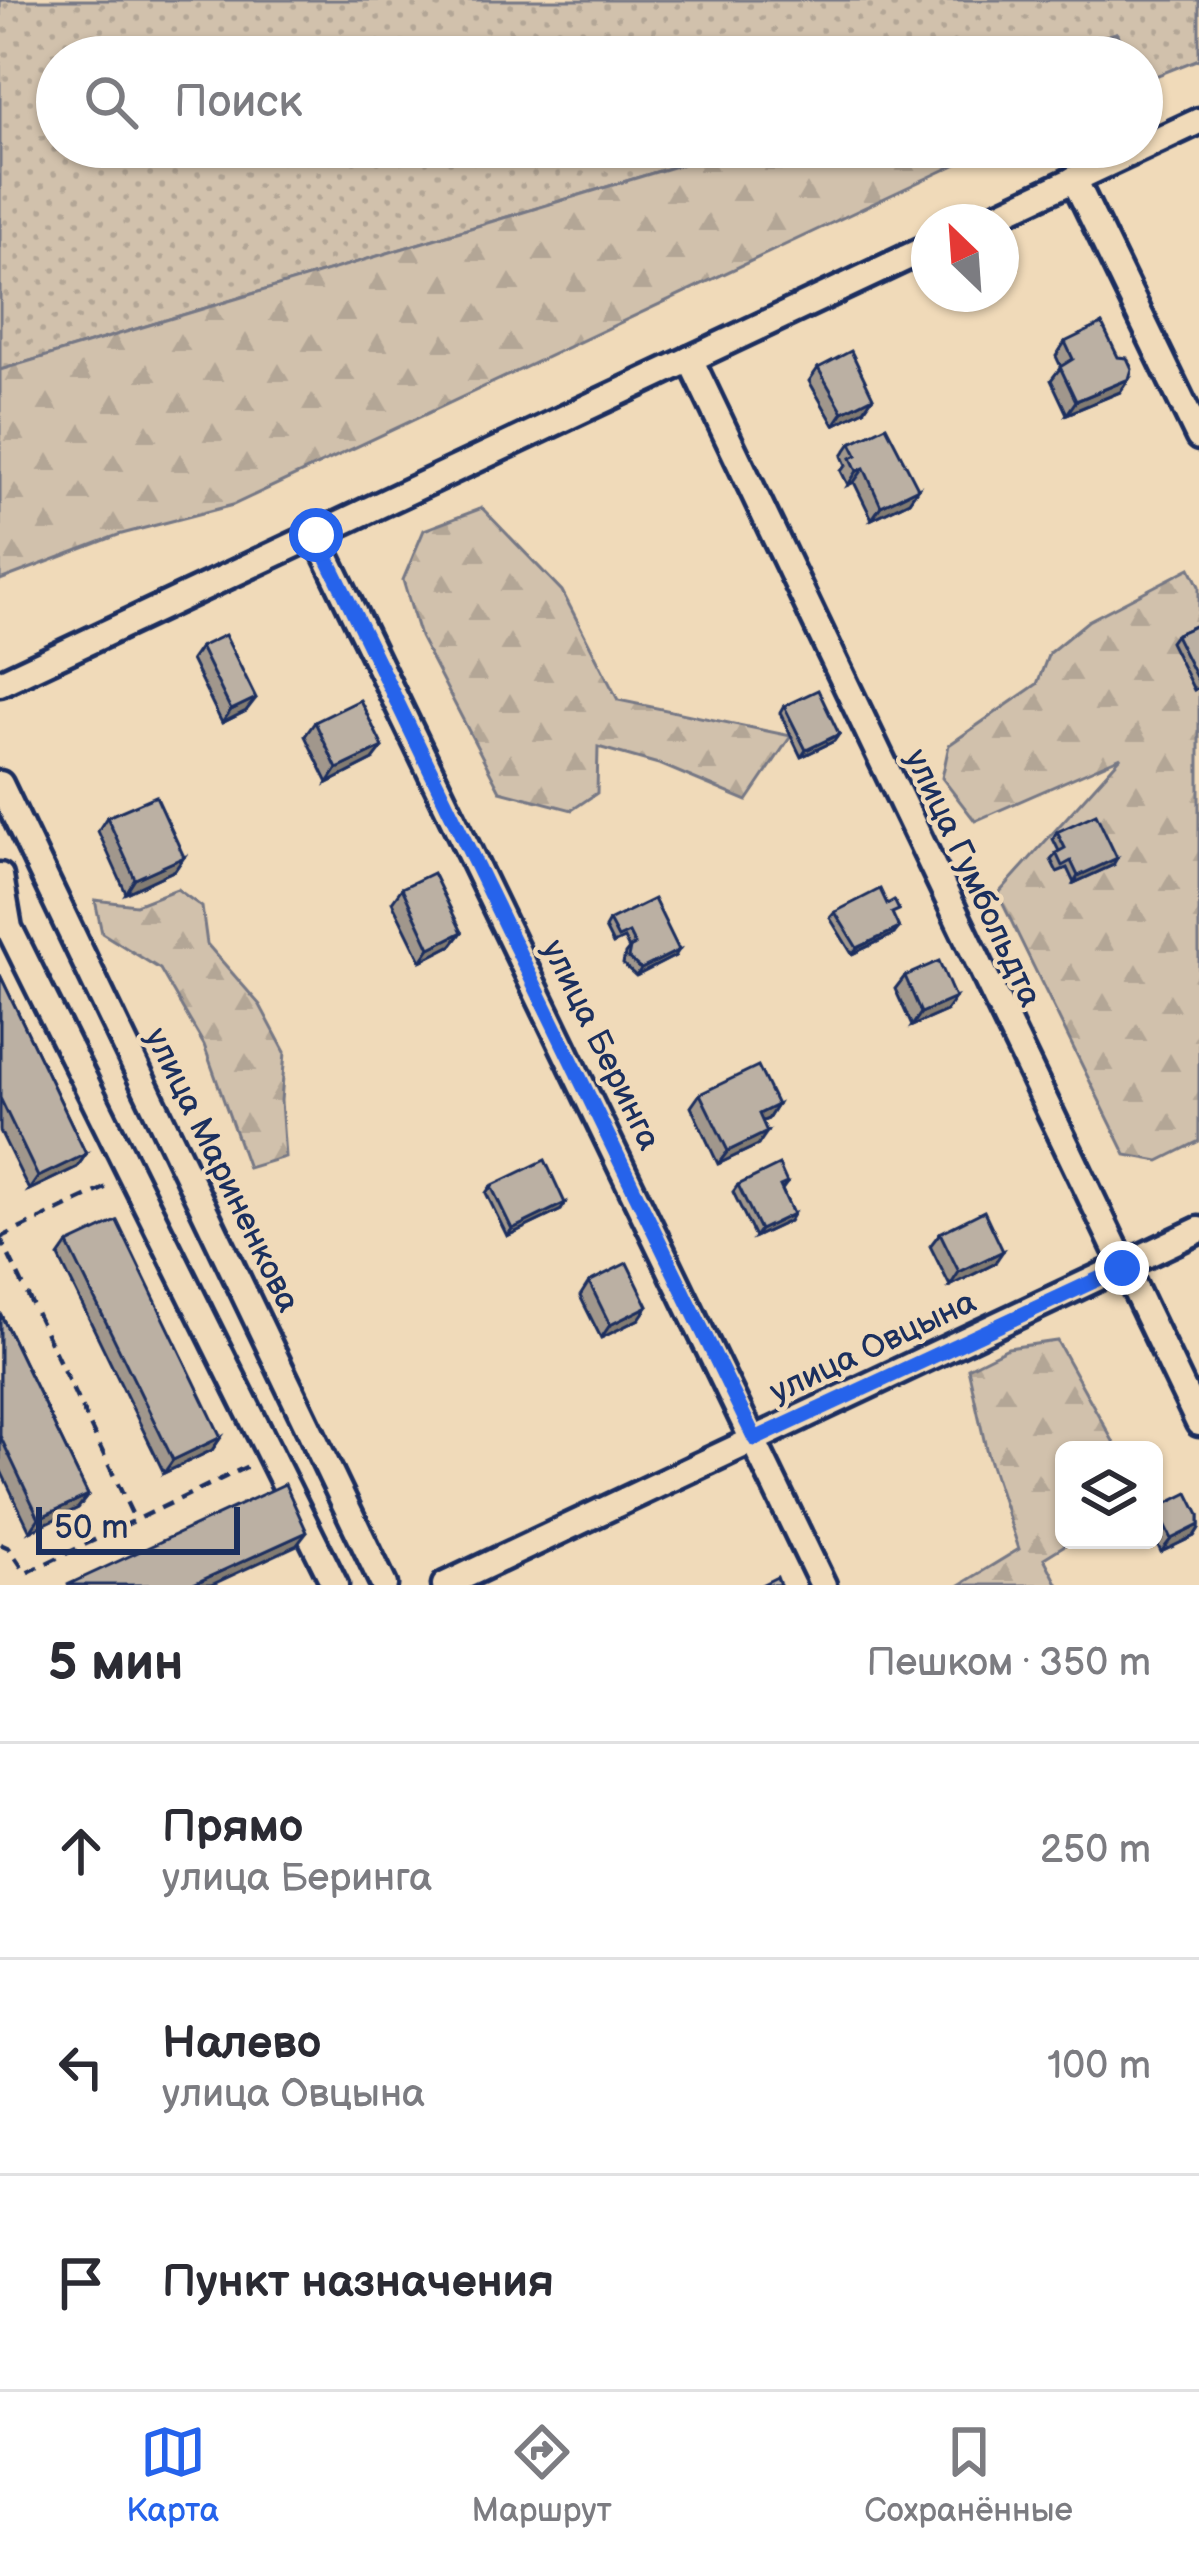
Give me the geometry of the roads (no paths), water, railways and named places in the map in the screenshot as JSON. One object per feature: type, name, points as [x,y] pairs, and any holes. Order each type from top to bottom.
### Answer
[{"type":"street","points":[[1163,138],[1199,121]]},
{"type":"street","points":[[1019,205],[1098,168]]},
{"type":"street","points":[[1074,179],[1199,437]]},
{"type":"street","points":[[0,683],[911,255]]},
{"type":"street","name":"улица Гумбольдта","points":[[690,359],[1199,1423]]},
{"type":"street","name":"улица Беринга","points":[[316,535],[823,1585]]},
{"type":"street","name":"улица Мариненкова","points":[[0,784],[384,1585]]},
{"type":"street","points":[[0,876],[9,928],[329,1583]]},
{"type":"street","name":"улица Овцына","points":[[445,1585],[1199,1230]]}]
